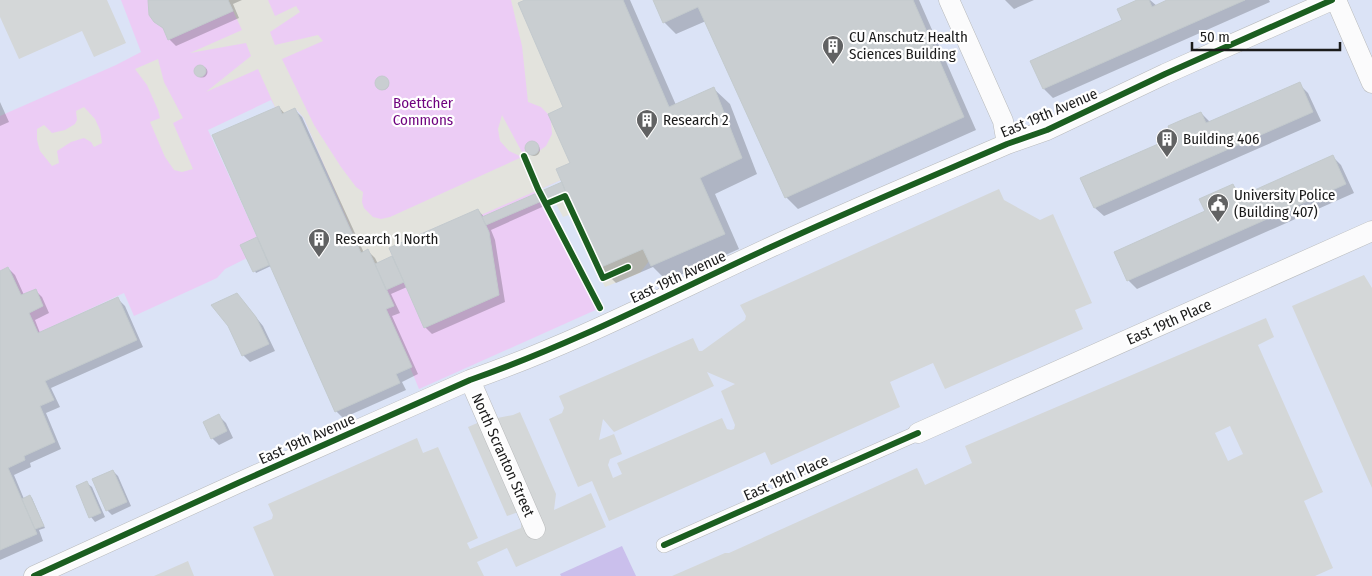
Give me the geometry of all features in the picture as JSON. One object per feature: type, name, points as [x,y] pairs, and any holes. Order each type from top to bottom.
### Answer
[{"type":"street","points":[[950,0],[1002,121],[1007,144]]},
{"type":"street","name":"East 19th Avenue","points":[[34,576],[238,482],[470,380],[507,367],[642,308],[771,247],[1007,144],[1046,130],[1165,74],[1332,0]]},
{"type":"street","points":[[1336,0],[1372,83]]},
{"type":"street","name":"East 19th Place","points":[[664,545],[1372,232]]},
{"type":"street","name":"North Scranton Street","points":[[470,380],[535,529]]},
{"type":"shaded area","points":[[0,0],[1372,0],[1372,576],[0,576]]},
{"type":"shaded area","points":[[0,0],[107,0],[126,43],[94,57],[82,31],[19,59],[0,17]]},
{"type":"shaded area","points":[[228,0],[268,0],[275,16],[296,6],[300,12],[270,32],[275,45],[318,35],[323,41],[282,59],[314,125],[341,167],[356,187],[363,192],[362,202],[364,208],[373,217],[381,219],[390,217],[522,157],[509,151],[500,141],[498,129],[502,115],[524,156],[535,154],[546,146],[552,134],[551,120],[570,163],[556,169],[561,180],[481,215],[478,209],[389,248],[392,256],[375,264],[368,249],[361,253],[304,118],[295,108],[282,114],[279,106],[275,107],[258,69],[206,92],[251,56],[246,43],[190,53],[242,30]]},
{"type":"shaded area","points":[[511,0],[525,0],[518,3],[563,107],[548,114],[541,107],[528,102],[522,46]]},
{"type":"shaded area","points":[[158,59],[164,82],[183,118],[173,123],[193,169],[182,172],[174,170],[165,157],[150,122],[160,118],[158,110],[147,85],[135,69]]},
{"type":"shaded area","points":[[84,107],[95,119],[100,130],[102,143],[94,147],[91,142],[84,138],[71,142],[57,151],[59,163],[52,166],[40,151],[37,129],[44,125],[52,133],[65,130],[75,124],[77,120],[76,111]]},
{"type":"shaded area","points":[[999,189],[1004,200],[1040,220],[1053,214],[1092,303],[1075,310],[1083,329],[945,389],[933,363],[890,382],[900,407],[771,465],[765,452],[609,521],[592,481],[578,487],[549,419],[562,413],[564,408],[559,396],[693,338],[699,351],[702,351],[745,320],[746,316],[740,305]],"holes":[[[707,372],[735,384],[721,391],[735,425],[734,429],[727,429],[722,418],[617,463],[622,474],[613,478],[608,465],[610,459],[622,454],[614,434],[599,440],[603,419],[614,432],[714,386]]]},
{"type":"shaded area","points":[[565,191],[643,249],[649,261],[640,273],[605,287],[569,215],[563,217],[552,196]]},
{"type":"shaded area","points":[[1364,275],[1372,288],[1372,488],[1292,306]]},
{"type":"shaded area","points":[[1266,318],[1274,337],[1258,345],[1323,492],[1304,501],[1333,568],[1315,576],[672,576],[729,553],[917,468],[925,485],[972,463],[965,446]],"holes":[[[1230,426],[1243,454],[1228,461],[1215,433]]]},
{"type":"shaded area","points":[[520,412],[556,494],[554,510],[591,493],[606,527],[516,567],[507,548],[477,562],[484,576],[274,576],[253,527],[272,519],[273,515],[268,504],[417,438],[423,453],[438,447],[478,538],[467,543],[470,549],[521,528],[521,511],[507,516],[468,427],[482,421]]},
{"type":"shaded area","points":[[622,546],[636,576],[561,576],[560,574]]},
{"type":"shaded area","points":[[188,561],[194,576],[154,576]]},
{"type":"green space","name":"Boettcher Commons","points":[[121,0],[150,0],[233,11],[228,0],[525,0],[518,3],[563,107],[548,113],[570,163],[556,169],[561,180],[539,190],[600,308],[419,389],[386,309],[394,306],[386,290],[404,282],[424,328],[498,295],[489,232],[479,209],[389,248],[392,256],[375,264],[368,249],[361,253],[304,118],[295,108],[282,114],[279,106],[275,107],[271,100],[208,130],[263,250],[225,269],[217,278],[134,316],[124,293],[38,333],[29,313],[43,306],[36,289],[21,295],[9,267],[0,271],[0,116],[116,65],[141,52]]},
{"type":"building","points":[[148,0],[228,0],[233,11],[168,40],[163,28],[154,22],[149,15]]},
{"type":"building","name":"Research 2","points":[[525,0],[623,0],[669,107],[714,87],[742,158],[700,178],[725,234],[651,266],[643,249],[599,268],[556,169],[570,163],[548,114],[563,107],[518,3]]},
{"type":"building","name":"CU Anschutz Health Sciences Building","points":[[653,0],[913,0],[964,117],[785,198],[698,7],[663,23]]},
{"type":"building","points":[[1137,0],[1149,0],[1152,7],[1167,0],[1245,0],[1043,89],[1030,61],[1122,20],[1117,9]]},
{"type":"building","points":[[198,65],[202,65],[206,71],[202,77],[198,77],[194,73],[194,69]]},
{"type":"building","points":[[382,76],[387,78],[389,83],[387,88],[382,90],[377,88],[375,83],[377,78]]},
{"type":"building","name":"Building 406","points":[[1300,82],[1313,112],[1094,208],[1080,178],[1172,138],[1168,126],[1184,119],[1201,112],[1206,123]]},
{"type":"building","name":"Research 1 North","points":[[279,106],[282,114],[295,108],[361,253],[368,249],[394,306],[386,309],[412,367],[396,374],[400,383],[335,412],[212,135]]},
{"type":"building","points":[[532,141],[537,143],[539,148],[537,153],[532,155],[527,153],[525,148],[527,143]]},
{"type":"building","name":"University Police (Building 407)","points":[[1333,155],[1346,184],[1127,281],[1114,252],[1205,211],[1199,199],[1233,184],[1239,197]]},
{"type":"building","points":[[562,182],[565,191],[486,225],[482,217]]},
{"type":"building","points":[[478,209],[489,232],[499,295],[424,328],[389,248]]},
{"type":"building","points":[[257,237],[269,265],[253,272],[240,245]]},
{"type":"building","points":[[392,256],[404,282],[386,290],[375,264]]},
{"type":"building","points":[[8,267],[21,295],[36,289],[43,306],[29,313],[38,333],[118,297],[137,340],[45,381],[54,400],[40,406],[55,442],[24,456],[25,460],[8,468],[37,534],[0,550],[0,271]]},
{"type":"building","points":[[237,293],[256,317],[269,344],[242,356],[228,326],[211,305]]},
{"type":"building","points":[[219,414],[227,431],[211,439],[203,422]]},
{"type":"building","points":[[113,470],[127,502],[106,511],[92,479]]},
{"type":"building","points":[[87,481],[101,513],[89,518],[76,486]]},
{"type":"building","points":[[30,495],[44,526],[35,529],[22,499]]},
{"type":"cycle path","points":[[34,576],[470,380],[585,334],[830,220],[1007,144],[1047,130],[1165,74],[1332,0]]},
{"type":"cycle path","points":[[524,156],[538,189],[600,308]]},
{"type":"cycle path","points":[[546,204],[565,196],[603,278],[628,267]]},
{"type":"cycle path","points":[[664,545],[918,433]]},
{"type":"place","name":"CU Anschutz Health Sciences Building","points":[[833,65]]},
{"type":"place","name":"Research 2","points":[[647,139]]},
{"type":"place","name":"Building 406","points":[[1167,158]]},
{"type":"place","name":"University Police (Building 407)","points":[[1218,223]]},
{"type":"place","name":"Research 1 North","points":[[319,258]]}]
